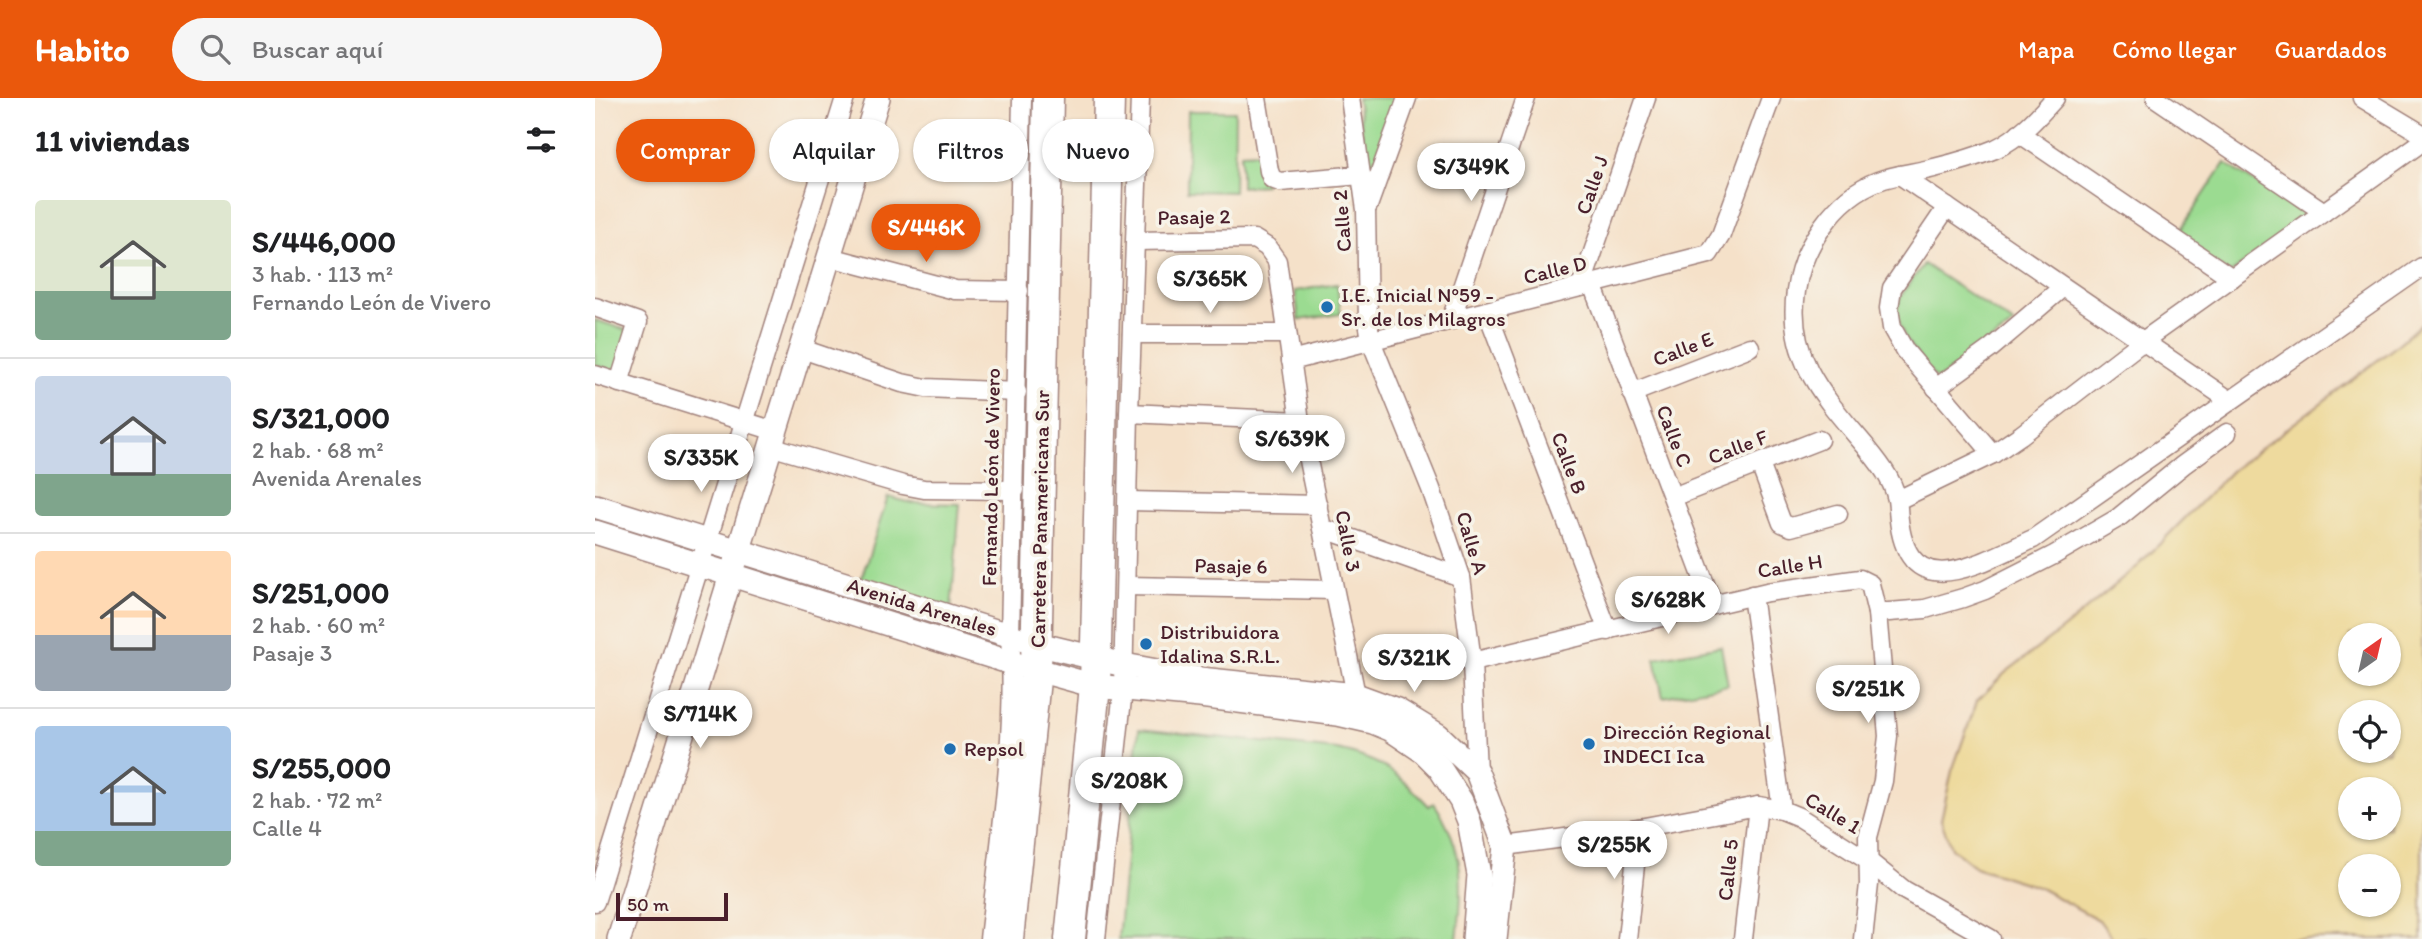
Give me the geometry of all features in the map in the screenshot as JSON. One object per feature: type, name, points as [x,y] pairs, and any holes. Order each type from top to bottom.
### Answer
[{"type":"highway","name":"Carretera Panamericana Sur","points":[[1008,939],[1024,653],[1048,98]]},
{"type":"highway","points":[[1070,939],[1110,675],[1109,98]]},
{"type":"street","points":[[595,902],[845,98]]},
{"type":"street","points":[[619,939],[878,98]]},
{"type":"street","name":"Fernando León de Vivero","points":[[989,939],[1010,738],[1024,653],[1014,491],[1022,98]]},
{"type":"street","points":[[1096,939],[1110,675],[1127,586],[1129,413],[1140,98]]},
{"type":"street","points":[[1257,98],[1272,179],[1280,182],[1361,175]]},
{"type":"street","name":"Calle 2","points":[[1350,98],[1366,211],[1368,321],[1371,341]]},
{"type":"street","points":[[1366,211],[1407,98]]},
{"type":"street","points":[[1451,320],[1526,98]]},
{"type":"street","name":"Calle J","points":[[1586,285],[1646,98]]},
{"type":"street","name":"Calle D","points":[[1291,361],[1709,254],[1721,235],[1771,98]]},
{"type":"street","points":[[2055,98],[2019,133],[1998,147],[1972,158],[1877,181],[1858,192],[1819,230],[1804,262],[1796,289],[1794,326],[1803,359],[1816,386],[1892,483],[1898,500],[1904,546],[1917,564],[1931,572],[1948,573],[1987,560],[2033,538],[2422,267]]},
{"type":"street","points":[[2156,98],[2325,212]]},
{"type":"street","points":[[2362,98],[2422,134]]},
{"type":"street","points":[[2019,133],[2232,278]]},
{"type":"street","points":[[1898,500],[1993,454],[2021,435],[2143,341],[2422,142]]},
{"type":"street","points":[[1900,175],[2228,400]]},
{"type":"street","points":[[1947,207],[1892,288],[1889,308],[1892,328],[1905,351],[1993,454]]},
{"type":"street","name":"Pasaje 2","points":[[1136,241],[1254,239]]},
{"type":"street","name":"Calle 3","points":[[1254,239],[1267,247],[1277,261],[1300,421],[1356,695]]},
{"type":"street","points":[[830,257],[955,290],[1019,291]]},
{"type":"street","name":"Calle C","points":[[1586,285],[1632,393],[1713,605]]},
{"type":"street","points":[[1936,388],[1990,349],[2063,287]]},
{"type":"street","points":[[595,307],[638,322],[619,383]]},
{"type":"street","name":"Calle B","points":[[1487,311],[1608,631]]},
{"type":"street","points":[[1132,334],[1287,334]]},
{"type":"street","name":"Calle A","points":[[1371,341],[1431,489],[1461,577],[1472,662],[1477,772]]},
{"type":"street","name":"Calle E","points":[[1632,393],[1751,347]]},
{"type":"street","points":[[802,349],[902,383],[926,388],[1017,392]]},
{"type":"street","points":[[595,375],[743,423],[772,438],[914,487],[1014,491]]},
{"type":"street","points":[[1129,413],[1300,421]]},
{"type":"street","points":[[1863,939],[1869,884],[1868,837],[1883,781],[1888,736],[1877,613],[1925,609],[1963,598],[1986,590],[2055,555],[2118,518],[2227,433]]},
{"type":"street","name":"Calle F","points":[[1673,497],[1819,440]]},
{"type":"street","points":[[1760,464],[1782,523],[1791,527],[1837,514]]},
{"type":"street","points":[[1128,501],[1318,505]]},
{"type":"street","name":"Avenida Arenales","points":[[595,506],[738,550],[1024,653]]},
{"type":"street","points":[[1322,528],[1461,577]]},
{"type":"street","name":"Avenida Arenales","points":[[595,532],[732,575],[1110,675],[1200,695],[1347,715],[1373,722],[1409,740],[1439,767],[1461,800],[1469,821],[1479,875],[1475,939]]},
{"type":"street","name":"Calle H","points":[[1472,662],[1752,595],[1860,579],[1870,584],[1877,613]]},
{"type":"street","name":"Pasaje 6","points":[[1127,586],[1334,590]]},
{"type":"street","points":[[1752,595],[1781,810]]},
{"type":"street","name":"Avenida Arenales","points":[[1110,675],[1200,679],[1356,695],[1409,716],[1451,746],[1477,772],[1505,846],[1495,939]]},
{"type":"street","name":"Calle 1","points":[[1505,846],[1639,828],[1758,806],[1781,810],[1799,817],[1867,860],[1904,890],[1984,937]]},
{"type":"street","name":"Calle 5","points":[[1744,939],[1758,806]]},
{"type":"street","points":[[1626,939],[1639,828]]},
{"type":"green space","points":[[1357,98],[1404,98],[1375,166],[1366,160]]},
{"type":"green space","points":[[1188,111],[1235,111],[1234,192],[1187,191]]},
{"type":"green space","points":[[1260,152],[1265,185],[1241,187],[1241,153]]},
{"type":"green space","points":[[2225,163],[2309,218],[2230,274],[2175,238]]},
{"type":"green space","points":[[1924,264],[2014,324],[1937,380],[1909,344],[1899,323],[1901,296]]},
{"type":"green space","points":[[1337,284],[1341,314],[1299,320],[1295,291]]},
{"type":"green space","points":[[595,320],[630,331],[618,372],[595,365]]},
{"type":"green space","points":[[888,497],[912,503],[960,504],[951,609],[861,579]]},
{"type":"green space","points":[[1721,646],[1728,685],[1663,697],[1655,658]]},
{"type":"green space","points":[[1139,729],[1337,750],[1352,753],[1388,769],[1429,806],[1434,803],[1452,836],[1461,885],[1457,939],[1118,939]]},
{"type":"sand","points":[[2422,323],[2422,939],[2113,939],[2099,920],[2038,887],[1975,867],[1951,848],[1941,820],[1952,771],[1977,701],[2005,673],[2138,566],[2231,471],[2395,347]]},
{"type":"place","name":"I.E. Inicial Nº59 - Sr. de los Milagros","points":[[1327,307]]},
{"type":"place","name":"Distribuidora Idalina S.R.L.","points":[[1146,644]]},
{"type":"place","name":"Dirección Regional INDECI Ica","points":[[1589,744]]},
{"type":"place","name":"Repsol","points":[[950,749]]}]
